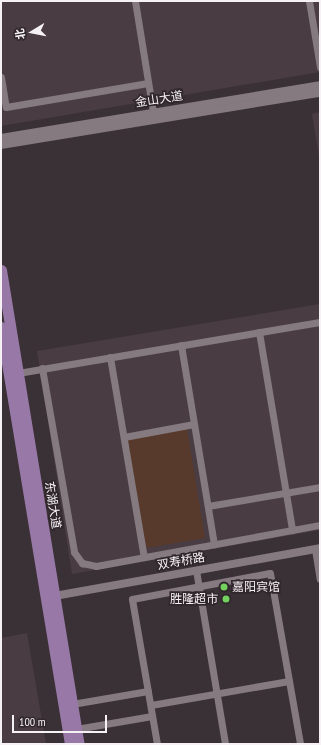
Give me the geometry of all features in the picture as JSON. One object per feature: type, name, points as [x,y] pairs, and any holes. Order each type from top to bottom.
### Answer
[{"type":"highway","name":"东湖大道","points":[[1,270],[18,373],[70,744]]},
{"type":"highway","name":"东湖大道","points":[[1,327],[50,597],[79,744]]},
{"type":"street","points":[[135,1],[153,112]]},
{"type":"street","points":[[309,1],[320,67]]},
{"type":"street","points":[[1,77],[6,107],[148,83]]},
{"type":"street","name":"金山大道","points":[[1,138],[320,85]]},
{"type":"street","name":"金山大道","points":[[1,146],[320,93]]},
{"type":"street","points":[[18,373],[320,322]]},
{"type":"street","points":[[259,332],[292,530]]},
{"type":"street","points":[[181,345],[214,544]]},
{"type":"street","points":[[110,357],[144,557]]},
{"type":"street","points":[[42,368],[76,558],[86,565],[96,566],[320,525]]},
{"type":"street","points":[[124,437],[194,424]]},
{"type":"street","points":[[208,506],[320,487]]},
{"type":"street","points":[[317,548],[320,579]]},
{"type":"street","name":"双寿桥路","points":[[50,597],[317,548]]},
{"type":"street","points":[[196,570],[225,744]]},
{"type":"street","points":[[157,744],[132,599],[270,573],[300,744]]},
{"type":"street","points":[[150,705],[289,681]]},
{"type":"street","points":[[72,704],[148,691]]},
{"type":"street","points":[[76,729],[152,716]]},
{"type":"shaded area","points":[[1,1],[320,1],[320,72],[1,126]]},
{"type":"shaded area","points":[[320,112],[320,163],[312,114]]},
{"type":"shaded area","points":[[320,304],[320,530],[72,574],[37,351]]},
{"type":"shaded area","points":[[187,429],[205,538],[146,548],[127,439]]},
{"type":"shaded area","points":[[27,633],[46,744],[1,744],[1,638]]},
{"type":"place","name":"嘉阳宾馆","points":[[224,587]]},
{"type":"place","name":"胜隆超市","points":[[226,599]]}]
